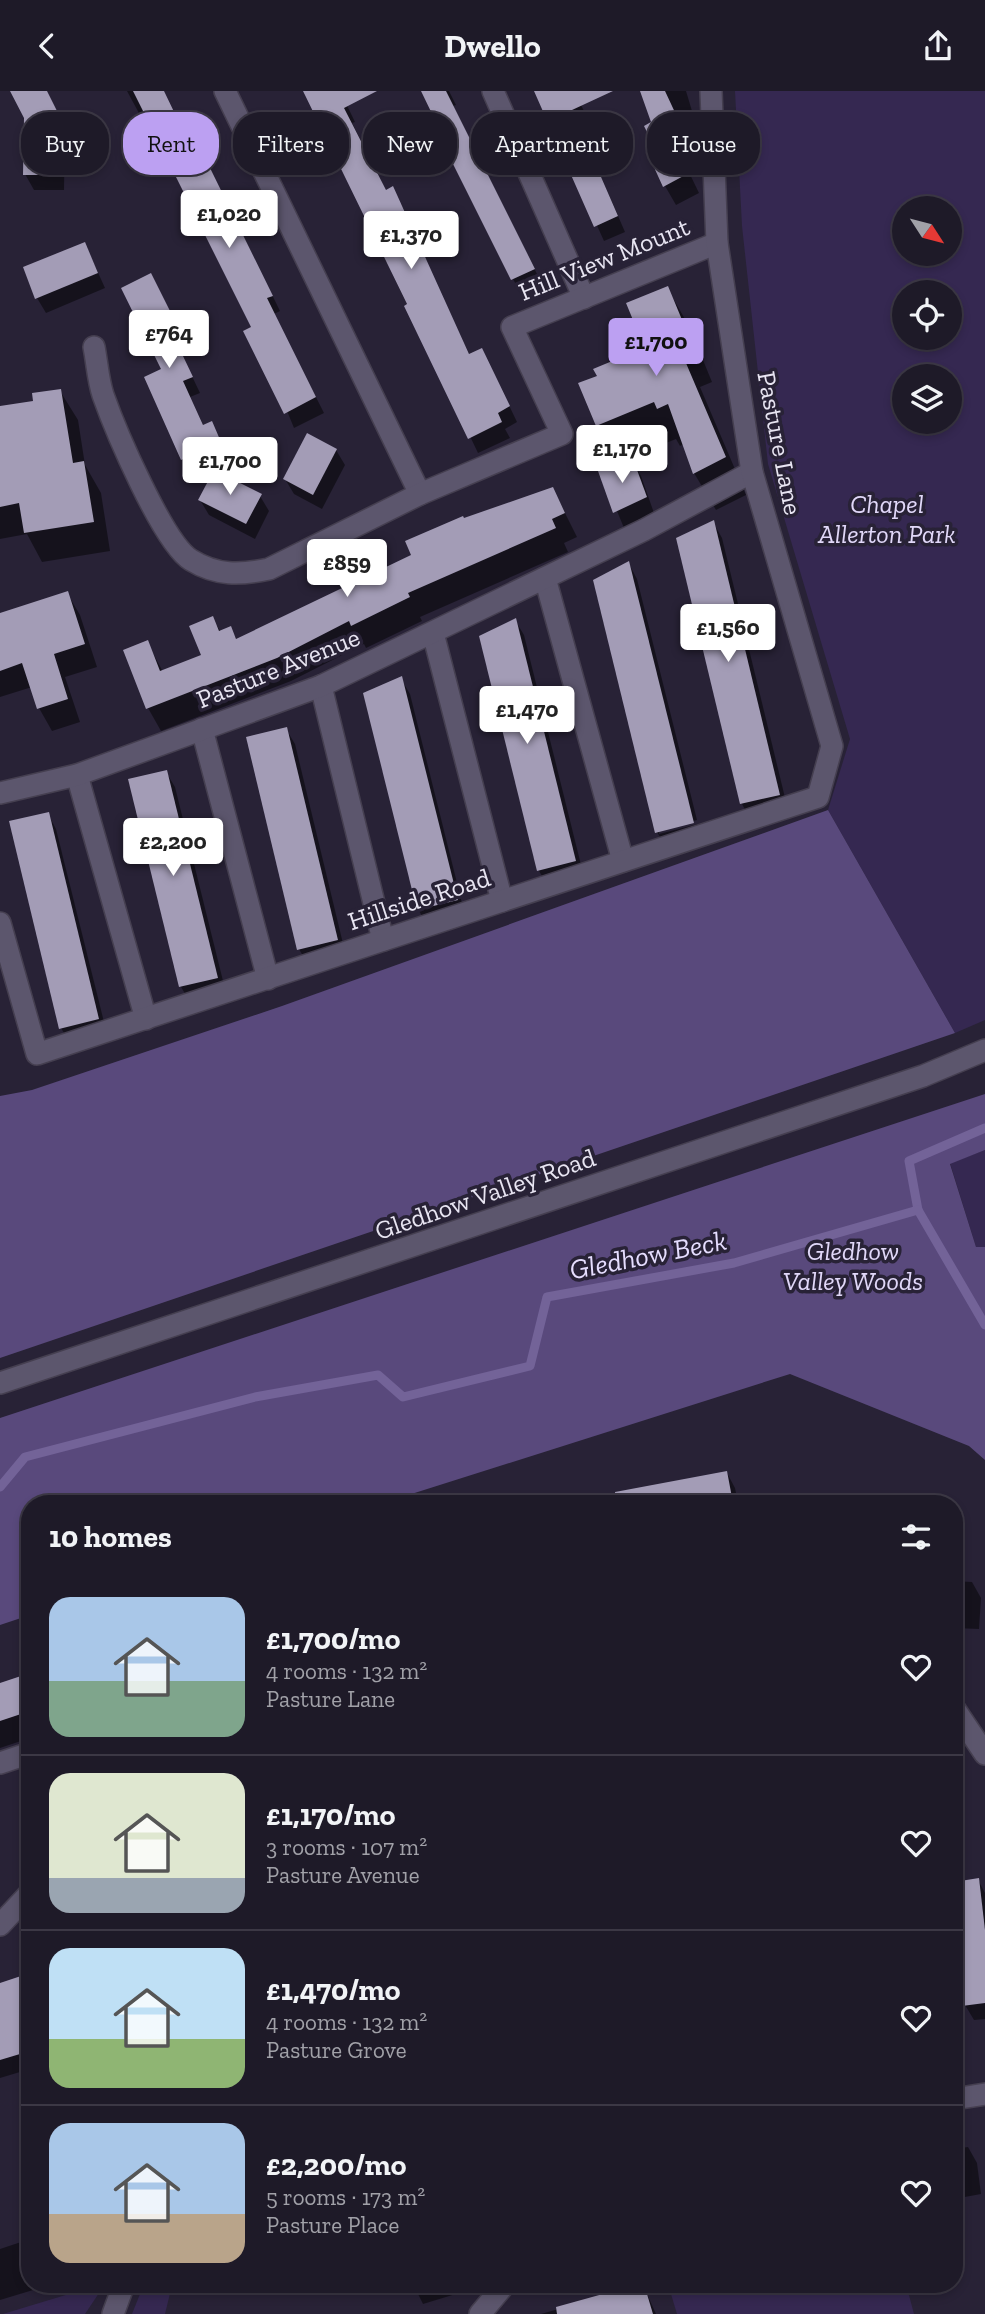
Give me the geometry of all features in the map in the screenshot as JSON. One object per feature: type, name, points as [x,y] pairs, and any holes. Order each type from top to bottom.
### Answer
[{"type":"street","points":[[94,347],[103,394],[169,538],[188,558],[213,571],[241,575],[268,569],[420,494],[225,91]]},
{"type":"street","points":[[492,91],[584,298]]},
{"type":"street","name":"Pasture Lane","points":[[710,91],[717,243],[752,472],[832,746],[818,797]]},
{"type":"street","name":"Hill View Mount","points":[[420,494],[562,433],[512,327],[717,243]]},
{"type":"street","name":"Pasture Avenue","points":[[0,793],[77,775],[321,686],[645,530],[752,472]]},
{"type":"street","points":[[545,578],[623,861]]},
{"type":"street","points":[[433,633],[502,901]]},
{"type":"street","points":[[321,686],[383,940]]},
{"type":"street","points":[[202,729],[268,979]]},
{"type":"street","points":[[77,775],[146,1019]]},
{"type":"street","name":"Hillside Road","points":[[0,923],[37,1054],[818,797]]},
{"type":"street","name":"Gledhow Valley Road","points":[[0,1383],[884,1090],[985,1050]]},
{"type":"street","points":[[963,1721],[985,1754]]},
{"type":"street","points":[[0,1763],[21,1756]]},
{"type":"street","points":[[0,1925],[21,1903]]},
{"type":"street","points":[[963,2098],[985,2094]]},
{"type":"street","points":[[113,2314],[121,2293]]},
{"type":"street","points":[[480,2314],[498,2293]]},
{"type":"green space","name":"Chapel Allerton Park","points":[[735,91],[985,91],[985,1020],[955,1033],[828,810],[850,739],[768,464],[742,226],[739,175],[760,175],[760,112],[736,112]]},
{"type":"green space","points":[[828,810],[955,1033],[0,1358],[0,1096],[32,1090],[282,1006]]},
{"type":"green space","name":"Gledhow Valley Woods","points":[[985,1094],[985,1150],[950,1164],[976,1247],[985,1247],[985,1460],[969,1446],[790,1374],[408,1495],[21,1495],[21,1618],[0,1625],[0,1418]]},
{"type":"green space","points":[[985,1150],[985,1247],[976,1247],[950,1163]]},
{"type":"green space","points":[[72,2293],[99,2293],[85,2314],[3,2314]]},
{"type":"green space","points":[[140,2293],[170,2293],[165,2314],[132,2314]]},
{"type":"green space","points":[[671,2293],[908,2293],[914,2314],[677,2314]]},
{"type":"building","points":[[10,91],[47,91],[57,111],[57,112],[21,112]]},
{"type":"building","points":[[133,91],[164,91],[174,112],[144,112]]},
{"type":"building","points":[[303,91],[377,91],[344,108],[346,112],[313,112]]},
{"type":"building","points":[[421,91],[446,91],[456,112],[431,112]]},
{"type":"building","points":[[534,91],[613,91],[572,110],[573,112],[543,112]]},
{"type":"building","points":[[640,91],[665,91],[675,112],[647,112]]},
{"type":"building","points":[[457,113],[471,141],[471,175],[488,175],[535,269],[511,280],[457,172]]},
{"type":"building","points":[[349,118],[363,145],[363,175],[378,175],[386,190],[393,186],[469,354],[482,348],[510,406],[498,413],[502,422],[468,439],[404,306],[407,304],[344,175],[349,175]]},
{"type":"building","points":[[175,175],[213,175],[273,296],[267,298],[316,397],[284,414],[243,331],[251,327]]},
{"type":"building","points":[[571,175],[600,175],[618,216],[594,227]]},
{"type":"building","points":[[658,175],[685,175],[663,187]]},
{"type":"building","points":[[85,242],[98,273],[35,299],[23,267]]},
{"type":"building","points":[[151,273],[180,331],[173,335],[193,377],[183,381],[203,425],[212,421],[221,442],[181,460],[144,377],[161,369],[121,288]]},
{"type":"building","points":[[668,286],[692,344],[680,349],[726,457],[693,474],[668,404],[657,409],[654,402],[596,426],[578,383],[597,376],[593,369],[634,352],[622,324],[633,320],[626,303]]},
{"type":"building","points":[[61,389],[73,463],[84,461],[94,522],[24,533],[19,503],[0,507],[0,406],[33,401],[32,393]]},
{"type":"building","points":[[307,433],[337,449],[313,495],[283,479]]},
{"type":"building","points":[[633,459],[647,497],[613,513],[598,471]]},
{"type":"building","points":[[214,470],[262,494],[246,524],[198,500]]},
{"type":"building","points":[[553,487],[565,513],[552,519],[556,528],[408,593],[410,597],[351,626],[349,621],[277,658],[146,709],[123,650],[148,640],[160,671],[201,655],[189,626],[213,616],[219,631],[231,626],[236,639],[411,555],[405,541],[463,516],[464,518]]},
{"type":"building","points":[[714,520],[780,795],[740,804],[676,538]]},
{"type":"building","points":[[629,561],[694,823],[655,833],[593,580]]},
{"type":"building","points":[[68,591],[85,644],[54,654],[68,699],[37,709],[22,663],[0,671],[0,613]]},
{"type":"building","points":[[516,618],[576,861],[537,871],[479,636]]},
{"type":"building","points":[[402,676],[458,900],[417,910],[363,693]]},
{"type":"building","points":[[287,727],[338,940],[297,950],[246,737]]},
{"type":"building","points":[[167,770],[218,978],[179,987],[128,779]]},
{"type":"building","points":[[49,812],[99,1019],[59,1029],[9,821]]},
{"type":"building","points":[[727,1471],[732,1495],[615,1495],[615,1492]]},
{"type":"building","points":[[21,1676],[21,1714],[0,1721],[0,1683]]},
{"type":"building","points":[[979,1878],[985,1930],[985,2003],[963,2006],[963,1881]]},
{"type":"building","points":[[21,1976],[21,2054],[0,2060],[0,1983]]},
{"type":"building","points":[[607,2293],[647,2293],[653,2314],[557,2314],[556,2307]]},
{"type":"waterway","points":[[918,1210],[909,1161],[985,1128]]},
{"type":"waterway","name":"Gledhow Beck","points":[[0,1487],[25,1457],[255,1397],[378,1375],[403,1397],[530,1366],[547,1297],[734,1263],[918,1210],[985,1325]]}]
